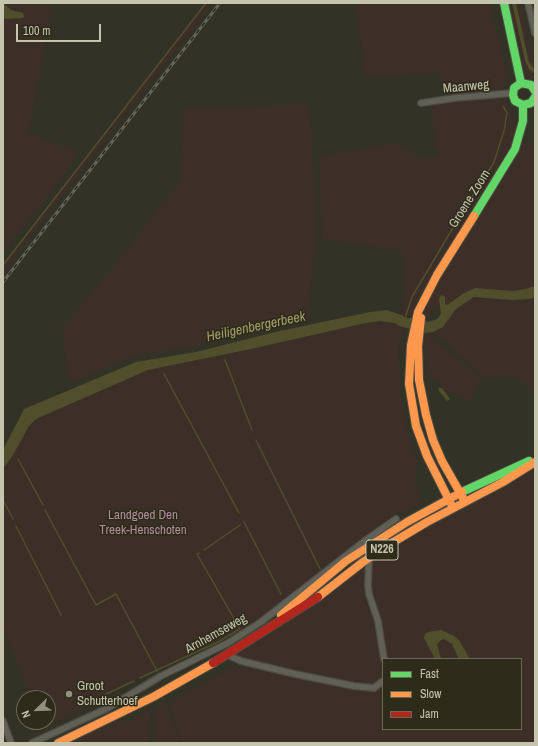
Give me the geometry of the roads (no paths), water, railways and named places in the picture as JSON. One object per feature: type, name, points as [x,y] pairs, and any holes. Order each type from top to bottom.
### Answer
[{"type":"main road","points":[[504,3],[522,83]]},
{"type":"main road","points":[[535,91],[529,84],[522,83],[516,86],[513,93],[515,101],[523,105],[531,103],[535,97]]},
{"type":"main road","name":"Groene Zoom","points":[[454,508],[427,456],[416,426],[409,384],[420,312],[424,300],[437,275],[515,150],[523,121],[523,105]]},
{"type":"main road","name":"Groene Zoom","points":[[415,345],[419,380],[432,440],[465,502]]},
{"type":"main road","name":"Arnhemseweg","points":[[248,642],[346,561],[407,522],[460,493],[515,466],[535,459]]},
{"type":"main road","name":"Arnhemseweg","points":[[58,743],[149,699],[228,655],[315,598],[390,544],[503,482],[535,462]]},
{"type":"street","points":[[528,3],[535,33]]},
{"type":"street","name":"Maanweg","points":[[421,103],[455,98],[513,93]]},
{"type":"street","name":"Arnhemseweg","points":[[32,743],[106,709],[161,676],[234,639],[286,604],[321,574],[396,519]]},
{"type":"street","points":[[369,558],[369,594],[378,621],[384,658]]},
{"type":"street","name":"Arnhemseweg","points":[[228,655],[241,661],[354,686],[374,688],[382,682]]},
{"type":"street","points":[[3,721],[11,743]]},
{"type":"waterway","points":[[3,265],[206,3]]},
{"type":"waterway","points":[[405,318],[412,297],[494,162],[504,131],[507,113],[503,106]]},
{"type":"waterway","points":[[225,360],[252,430]]},
{"type":"waterway","points":[[164,374],[239,513]]},
{"type":"waterway","points":[[256,440],[320,569]]},
{"type":"waterway","points":[[18,459],[43,505]]},
{"type":"waterway","points":[[3,500],[13,519]]},
{"type":"waterway","points":[[45,510],[96,605],[116,594],[157,671]]},
{"type":"waterway","points":[[244,522],[281,594]]},
{"type":"waterway","points":[[204,550],[240,525]]},
{"type":"waterway","points":[[16,526],[61,615]]},
{"type":"waterway","points":[[140,678],[220,641],[240,629],[197,554],[199,553]]},
{"type":"waterway","points":[[104,695],[134,681]]},
{"type":"railway","points":[[3,282],[220,3]]},
{"type":"place","name":"Groot Schutterhoef","points":[[69,694]]},
{"type":"water label","name":"Heiligenbergerbeek","points":[[256,327]]},
{"type":"park label","name":"Landgoed Den Treek-Henschoten","points":[[143,524]]}]
